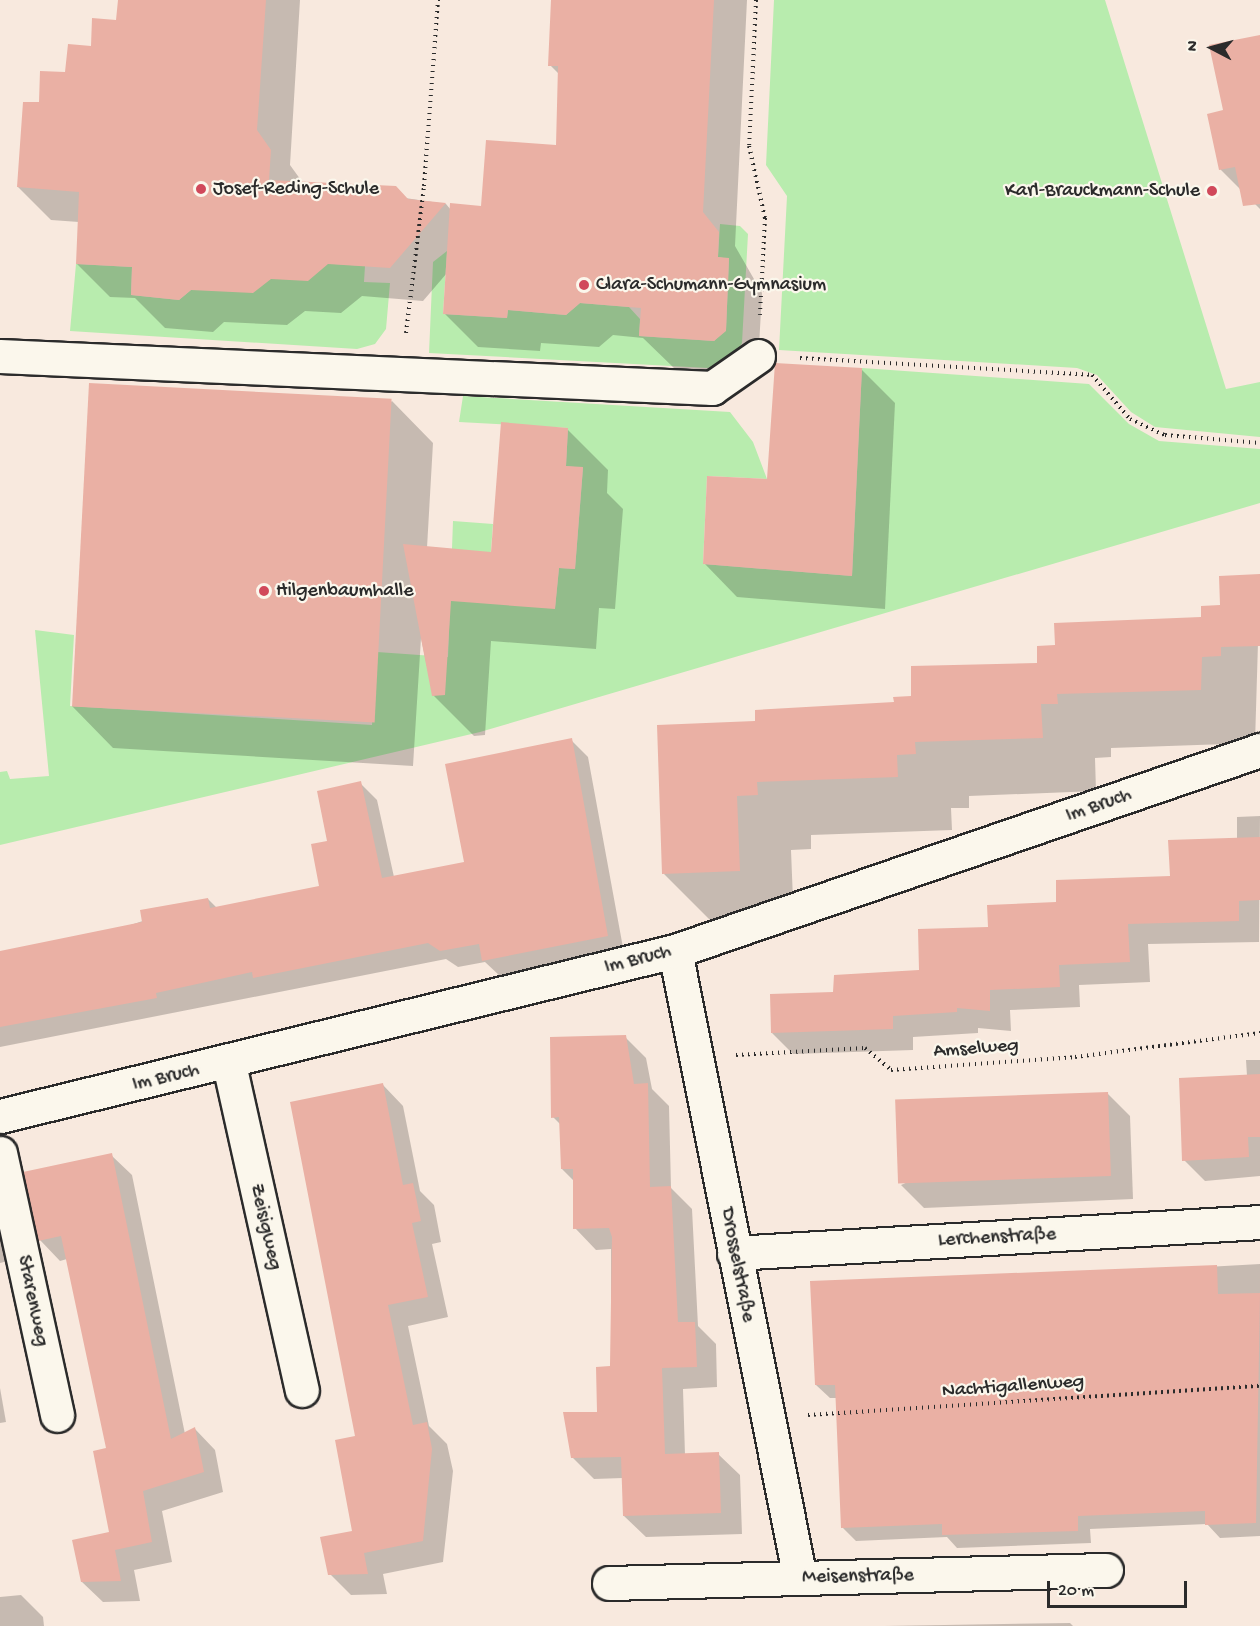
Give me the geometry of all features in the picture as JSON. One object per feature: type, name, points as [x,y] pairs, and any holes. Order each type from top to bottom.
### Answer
[{"type":"street","points":[[0,356],[712,388],[758,356]]},
{"type":"street","name":"Im Bruch","points":[[0,1116],[229,1064],[675,951],[1260,750]]},
{"type":"street","name":"Drosselstraße","points":[[675,951],[700,1056],[734,1253],[800,1578]]},
{"type":"street","name":"Zeisigweg","points":[[229,1064],[302,1390]]},
{"type":"street","name":"Starenweg","points":[[0,1153],[57,1415]]},
{"type":"street","name":"Lerchenstraße","points":[[734,1253],[1260,1222]]},
{"type":"street","name":"Meisenstraße","points":[[609,1584],[1106,1570]]},
{"type":"path","points":[[401,373],[424,186],[438,0]]},
{"type":"path","points":[[756,0],[749,146],[765,218],[758,356],[1092,375],[1130,419],[1166,435],[1260,443]]},
{"type":"path","name":"Amselweg","points":[[700,1056],[865,1048],[891,1070],[1075,1057],[1260,1034]]},
{"type":"path","name":"Nachtigallenweg","points":[[768,1417],[1260,1386]]},
{"type":"green space","points":[[774,0],[1105,0],[1226,389],[1260,382],[1260,437],[1155,427],[1131,412],[1097,375],[1077,368],[779,350],[787,196],[766,165]]},
{"type":"green space","points":[[720,224],[740,226],[748,234],[742,343],[731,361],[708,368],[429,353],[433,262],[447,251],[443,314],[507,318],[508,310],[566,315],[580,303],[629,307],[640,319],[639,336],[714,341],[726,330],[729,259],[718,257]]},
{"type":"green space","points":[[319,263],[365,266],[364,282],[390,283],[386,329],[375,344],[357,349],[70,331],[76,264],[132,267],[131,295],[179,300],[191,290]]},
{"type":"green space","points":[[862,368],[1089,384],[1129,424],[1159,441],[1260,449],[1260,503],[480,732],[0,845],[0,772],[7,771],[10,779],[49,776],[35,630],[74,635],[70,706],[372,725],[377,652],[448,657],[453,521],[493,524],[487,603],[555,608],[559,568],[575,569],[583,468],[566,466],[568,428],[459,422],[463,396],[730,412],[753,442],[767,479],[707,476],[703,564],[852,576]]},
{"type":"building","points":[[118,0],[266,0],[257,130],[271,150],[269,180],[396,186],[408,199],[446,203],[390,268],[328,264],[308,281],[271,279],[253,293],[191,290],[179,300],[131,295],[132,267],[76,264],[79,192],[17,187],[23,102],[39,102],[40,71],[65,72],[68,44],[91,46],[92,18],[116,20]]},
{"type":"building","points":[[551,0],[714,0],[703,212],[719,232],[718,257],[729,258],[726,331],[714,341],[639,336],[641,308],[580,303],[566,315],[508,310],[507,318],[443,314],[450,203],[481,206],[486,140],[556,145],[558,66],[548,66]]},
{"type":"building","points":[[1260,35],[1260,204],[1243,206],[1235,167],[1219,170],[1207,114],[1223,110],[1209,45]]},
{"type":"building","points":[[775,363],[862,368],[852,576],[703,564],[707,476],[767,479]]},
{"type":"building","name":"Hilgenbaumhalle","points":[[89,383],[392,399],[375,722],[72,707]]},
{"type":"building","points":[[501,422],[568,428],[566,466],[583,467],[575,569],[559,568],[555,609],[451,601],[445,695],[432,696],[403,544],[491,552]]},
{"type":"building","points":[[1260,574],[1260,646],[1221,647],[1221,656],[1202,657],[1201,690],[1057,694],[1058,704],[1041,704],[1043,738],[915,742],[916,754],[897,755],[898,777],[757,782],[758,795],[737,796],[740,871],[662,874],[657,725],[755,721],[755,710],[894,702],[893,697],[911,696],[911,666],[1037,663],[1037,646],[1055,645],[1054,623],[1201,617],[1201,606],[1220,605],[1219,576]]},
{"type":"building","points":[[572,738],[608,936],[482,961],[479,944],[440,951],[428,943],[253,978],[252,972],[156,993],[157,998],[0,1027],[0,951],[142,922],[140,910],[208,898],[210,908],[319,886],[311,844],[327,841],[317,791],[361,781],[382,878],[464,862],[445,764]]},
{"type":"building","points":[[1260,837],[1260,900],[1239,901],[1239,921],[1128,924],[1130,962],[1059,965],[1060,987],[990,990],[990,1011],[957,1008],[957,1012],[893,1016],[893,1029],[771,1033],[770,994],[833,992],[834,975],[919,970],[918,929],[988,927],[987,905],[1056,902],[1056,880],[1170,876],[1168,840]]},
{"type":"building","points":[[626,1035],[634,1084],[648,1083],[650,1187],[671,1186],[678,1322],[695,1322],[697,1367],[662,1368],[665,1454],[719,1452],[721,1513],[623,1516],[621,1457],[571,1458],[563,1412],[597,1412],[596,1367],[610,1366],[612,1237],[609,1228],[573,1229],[573,1169],[561,1169],[559,1117],[551,1118],[550,1037]]},
{"type":"building","points":[[1260,1074],[1260,1137],[1248,1137],[1249,1157],[1182,1161],[1179,1078]]},
{"type":"building","points":[[383,1083],[403,1185],[413,1183],[421,1221],[412,1223],[428,1297],[388,1305],[413,1425],[427,1422],[432,1449],[423,1541],[364,1553],[368,1574],[328,1575],[320,1537],[352,1531],[335,1440],[355,1436],[290,1102]]},
{"type":"building","points":[[1108,1092],[1111,1176],[898,1183],[895,1099]]},
{"type":"building","points":[[112,1153],[171,1439],[195,1427],[204,1472],[143,1491],[152,1542],[115,1550],[121,1581],[81,1582],[72,1540],[109,1532],[93,1451],[106,1448],[61,1236],[38,1241],[23,1172]]},
{"type":"building","points":[[1217,1265],[1218,1294],[1260,1293],[1256,1523],[1205,1525],[1205,1511],[1078,1516],[1078,1531],[942,1535],[942,1524],[841,1528],[835,1385],[815,1385],[810,1281]]},
{"type":"place","name":"Josef-Reding-Schule","points":[[201,189]]},
{"type":"place","name":"Karl-Brauckmann-Schule","points":[[1212,191]]},
{"type":"place","name":"Clara-Schumann-Gymnasium","points":[[584,285]]},
{"type":"place","name":"Hilgenbaumhalle","points":[[264,591]]}]
